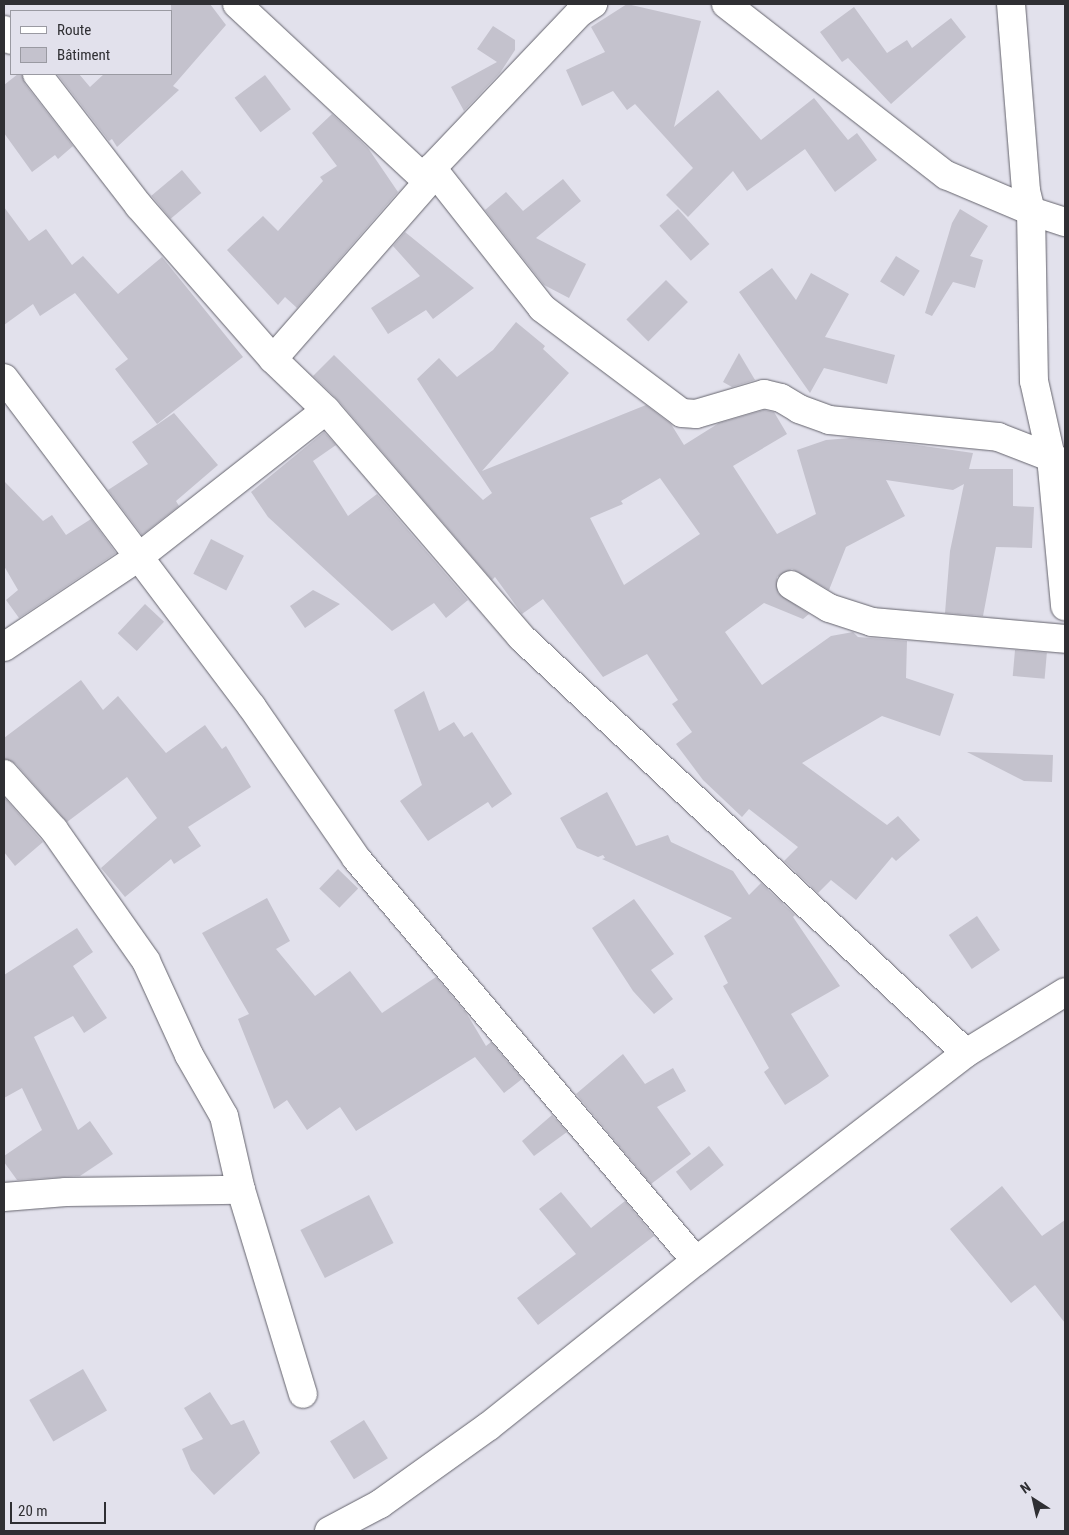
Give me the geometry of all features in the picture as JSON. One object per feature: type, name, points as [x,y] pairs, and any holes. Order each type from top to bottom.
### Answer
[{"type":"street","points":[[237,4],[430,175],[542,308],[682,413],[696,414],[764,394],[781,398],[799,409],[829,420],[998,437],[1058,460]]},
{"type":"street","points":[[726,4],[946,175],[1031,211],[1065,222]]},
{"type":"street","points":[[1011,4],[1026,190],[1031,211],[1034,381],[1058,460],[1065,606]]},
{"type":"street","points":[[273,359],[430,175],[578,7]]},
{"type":"street","points":[[38,75],[139,206],[273,359],[326,410],[521,638],[966,1053]]},
{"type":"street","points":[[4,378],[252,706],[356,858],[696,1261]]},
{"type":"street","points":[[4,647],[140,556],[326,410]]},
{"type":"street","points":[[791,585],[829,608],[872,622],[1065,639]]},
{"type":"street","points":[[4,774],[54,830],[146,961],[189,1056],[224,1116],[241,1190],[303,1394]]},
{"type":"street","points":[[342,1528],[380,1504],[489,1426],[696,1261],[966,1053],[1065,992]]},
{"type":"street","points":[[8,1190],[66,1192],[241,1190]]},
{"type":"building","points":[[171,4],[210,4],[226,25],[173,86],[179,90],[117,147],[112,139],[109,141],[58,75],[80,75],[90,87],[103,75],[172,75]]},
{"type":"building","points":[[627,4],[701,21],[674,127],[718,90],[761,140],[814,98],[848,140],[857,133],[877,160],[835,192],[805,149],[747,191],[733,171],[688,217],[666,195],[693,168],[635,104],[627,110],[613,91],[582,106],[566,70],[605,52],[591,27]]},
{"type":"building","points":[[854,7],[887,53],[907,40],[912,48],[951,18],[966,37],[891,104],[848,58],[842,62],[820,32]]},
{"type":"building","points":[[493,26],[515,40],[515,50],[500,73],[464,111],[451,87],[497,62],[477,49]]},
{"type":"building","points":[[17,75],[22,75],[25,84],[73,146],[58,159],[55,155],[32,172],[4,133],[4,85]]},
{"type":"building","points":[[265,75],[291,109],[261,132],[235,98]]},
{"type":"building","points":[[332,114],[368,148],[398,192],[297,308],[285,297],[278,305],[227,250],[263,216],[278,231],[323,181],[320,177],[337,166],[312,133]]},
{"type":"building","points":[[182,170],[201,193],[171,219],[151,196]]},
{"type":"building","points":[[563,179],[581,201],[536,238],[586,264],[569,298],[544,285],[485,210],[506,192],[523,211]]},
{"type":"building","points":[[4,207],[29,241],[46,229],[72,265],[83,256],[118,294],[162,257],[243,357],[157,424],[115,369],[128,359],[75,293],[40,316],[33,304],[4,325]]},
{"type":"building","points":[[678,209],[709,244],[691,261],[659,226]]},
{"type":"building","points":[[960,209],[988,226],[970,256],[983,260],[975,288],[953,282],[932,316],[925,313],[952,223]]},
{"type":"building","points":[[405,232],[474,288],[433,319],[426,310],[388,334],[371,308],[420,276],[393,246]]},
{"type":"building","points":[[896,256],[920,271],[904,296],[880,281]]},
{"type":"building","points":[[772,268],[796,300],[811,273],[849,294],[825,337],[895,355],[887,384],[824,368],[810,393],[739,292]]},
{"type":"building","points":[[666,280],[688,302],[648,342],[626,320]]},
{"type":"building","points":[[516,322],[545,346],[543,349],[569,373],[482,471],[646,405],[671,424],[684,445],[719,423],[764,410],[774,412],[787,434],[733,466],[777,534],[816,514],[797,450],[826,440],[850,438],[973,453],[969,469],[1013,469],[1013,506],[1034,507],[1032,548],[996,547],[983,616],[945,613],[950,551],[964,484],[953,490],[886,480],[905,516],[846,547],[829,590],[792,569],[777,577],[778,593],[809,614],[803,619],[764,603],[725,632],[762,685],[831,636],[853,632],[858,637],[907,641],[906,678],[954,694],[940,736],[882,716],[802,763],[887,825],[898,816],[920,840],[896,861],[892,857],[856,900],[831,880],[818,893],[784,861],[798,847],[749,809],[742,817],[703,780],[676,744],[692,732],[672,704],[678,700],[647,654],[603,677],[543,599],[522,614],[495,577],[492,580],[338,400],[313,376],[334,355],[483,500],[492,493],[417,379],[439,358],[457,377],[493,350]],"holes":[[[660,478],[700,534],[624,585],[590,518],[623,504],[621,501]]]},
{"type":"building","points":[[739,353],[755,380],[732,387],[723,382]]},
{"type":"building","points":[[174,413],[218,465],[176,501],[179,506],[142,535],[108,490],[148,464],[132,442]]},
{"type":"building","points":[[324,432],[336,445],[313,461],[348,516],[377,494],[468,600],[446,618],[434,603],[392,631],[268,517],[251,492]]},
{"type":"building","points":[[4,481],[43,521],[52,515],[66,535],[91,519],[116,553],[19,618],[6,600],[18,590],[4,566]]},
{"type":"building","points":[[211,539],[244,556],[226,591],[193,574]]},
{"type":"building","points":[[313,590],[340,604],[305,628],[290,606]]},
{"type":"building","points":[[145,604],[164,622],[137,651],[118,633]]},
{"type":"building","points":[[1015,650],[1047,653],[1045,679],[1013,676]]},
{"type":"building","points":[[81,680],[103,710],[118,696],[166,753],[205,725],[222,749],[226,746],[251,787],[188,827],[201,846],[174,864],[171,859],[125,897],[101,868],[157,818],[127,777],[67,822],[16,764],[4,759],[4,738]]},
{"type":"building","points":[[424,691],[439,731],[454,722],[464,737],[472,732],[512,794],[492,808],[488,802],[428,841],[400,801],[422,785],[394,710]]},
{"type":"building","points":[[967,752],[1053,755],[1052,782],[1024,781]]},
{"type":"building","points":[[607,792],[636,846],[668,835],[671,842],[733,871],[749,895],[761,883],[795,915],[793,917],[840,986],[791,1014],[829,1076],[785,1105],[764,1072],[769,1068],[723,986],[728,983],[704,936],[732,918],[602,859],[605,858],[603,855],[598,857],[577,848],[560,818]]},
{"type":"building","points":[[4,797],[43,842],[15,866],[4,852]]},
{"type":"building","points":[[338,869],[358,888],[339,908],[319,888]]},
{"type":"building","points":[[267,898],[290,941],[276,949],[315,996],[350,971],[382,1013],[436,977],[467,1014],[486,1046],[491,1042],[522,1079],[504,1093],[475,1057],[356,1131],[340,1107],[307,1130],[287,1100],[274,1109],[238,1019],[249,1014],[202,933]]},
{"type":"building","points":[[634,899],[674,954],[651,970],[673,999],[654,1014],[633,991],[592,928]]},
{"type":"building","points":[[977,916],[1000,950],[972,969],[949,935]]},
{"type":"building","points":[[77,928],[93,952],[73,966],[107,1018],[84,1033],[73,1016],[34,1037],[78,1130],[90,1121],[113,1154],[80,1176],[17,1180],[4,1162],[4,1156],[42,1130],[22,1088],[4,1098],[4,975]]},
{"type":"building","points":[[623,1054],[645,1084],[673,1068],[686,1091],[657,1107],[691,1154],[651,1184],[576,1094]]},
{"type":"building","points":[[552,1115],[567,1132],[534,1156],[522,1141]]},
{"type":"building","points":[[709,1146],[724,1165],[691,1191],[676,1172]]},
{"type":"building","points":[[1002,1186],[1042,1236],[1065,1220],[1065,1323],[1035,1285],[1011,1303],[950,1229]]},
{"type":"building","points":[[561,1192],[591,1228],[625,1201],[654,1236],[538,1325],[517,1298],[576,1254],[539,1209]]},
{"type":"building","points":[[369,1195],[394,1243],[325,1278],[300,1230]]},
{"type":"building","points":[[83,1369],[107,1411],[53,1442],[29,1400]]},
{"type":"building","points":[[210,1392],[231,1425],[244,1420],[260,1453],[214,1495],[191,1470],[182,1449],[203,1439],[184,1408]]},
{"type":"building","points":[[364,1420],[388,1458],[354,1479],[330,1441]]}]
